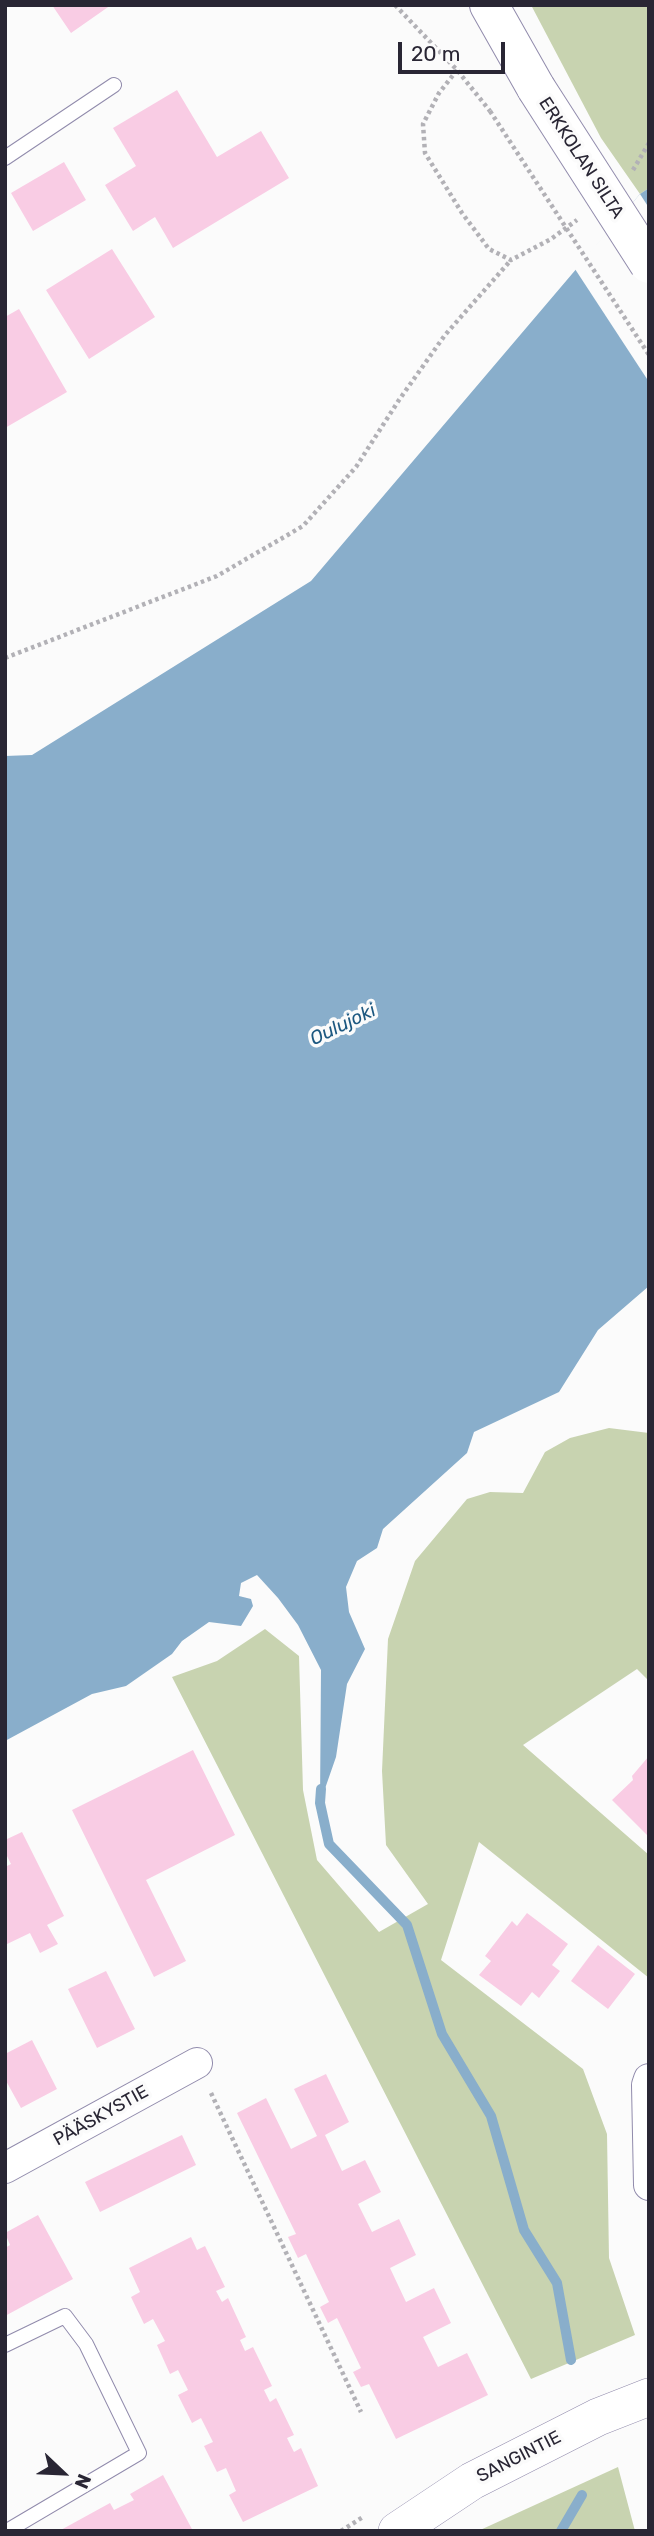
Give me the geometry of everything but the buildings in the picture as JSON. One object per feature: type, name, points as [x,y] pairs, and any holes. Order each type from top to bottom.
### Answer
[{"type":"main road","name":"ERKKOLAN SILTA","points":[[489,5],[536,88],[649,264]]},
{"type":"street","name":"PÄÄSKYSTIE","points":[[5,2168],[197,2063]]},
{"type":"street","points":[[649,2079],[649,2185]]},
{"type":"street","name":"SANGINTIE","points":[[397,2531],[472,2481],[598,2417],[649,2397]]},
{"type":"lane","points":[[5,159],[114,85]]},
{"type":"lane","points":[[5,2345],[65,2316],[86,2344],[139,2453],[7,2531]]},
{"type":"path","points":[[395,5],[457,70],[490,111],[649,355]]},
{"type":"path","points":[[457,70],[439,93],[423,124],[425,153],[462,213],[489,249],[512,260]]},
{"type":"path","points":[[632,171],[649,143]]},
{"type":"path","points":[[5,658],[217,576],[303,526],[356,467],[445,335],[512,260],[551,239]]},
{"type":"path","points":[[197,2063],[361,2412]]},
{"type":"green space","points":[[531,5],[649,5],[649,188],[640,194],[601,138]]},
{"type":"green space","points":[[609,1428],[649,1433],[649,1681],[637,1669],[523,1745],[649,1855],[649,1978],[479,1842],[441,1960],[583,2069],[607,2134],[609,2258],[635,2335],[531,2379],[172,1677],[217,1661],[265,1629],[299,1656],[303,1790],[317,1860],[379,1932],[428,1904],[386,1845],[382,1771],[388,1639],[415,1561],[467,1499],[490,1492],[523,1493],[545,1452],[570,1438]]},
{"type":"green space","points":[[618,2467],[635,2531],[478,2531]]},
{"type":"water","name":"Oulujoki","points":[[649,188],[649,1286],[598,1330],[559,1392],[474,1432],[467,1453],[383,1529],[377,1548],[357,1561],[346,1587],[349,1612],[365,1649],[347,1684],[336,1757],[320,1803],[321,1670],[298,1625],[257,1575],[241,1583],[239,1596],[251,1599],[253,1606],[241,1626],[209,1622],[182,1641],[172,1654],[126,1686],[92,1694],[5,1741],[5,756],[32,755],[311,581],[640,194]]},
{"type":"pier","points":[[640,194],[649,208],[649,382],[575,269]]},
{"type":"waterway","points":[[321,1789],[320,1803],[329,1844],[407,1925],[442,2034],[491,2116],[524,2230],[557,2283],[571,2360]]},
{"type":"waterway","points":[[561,2531],[582,2495]]}]
